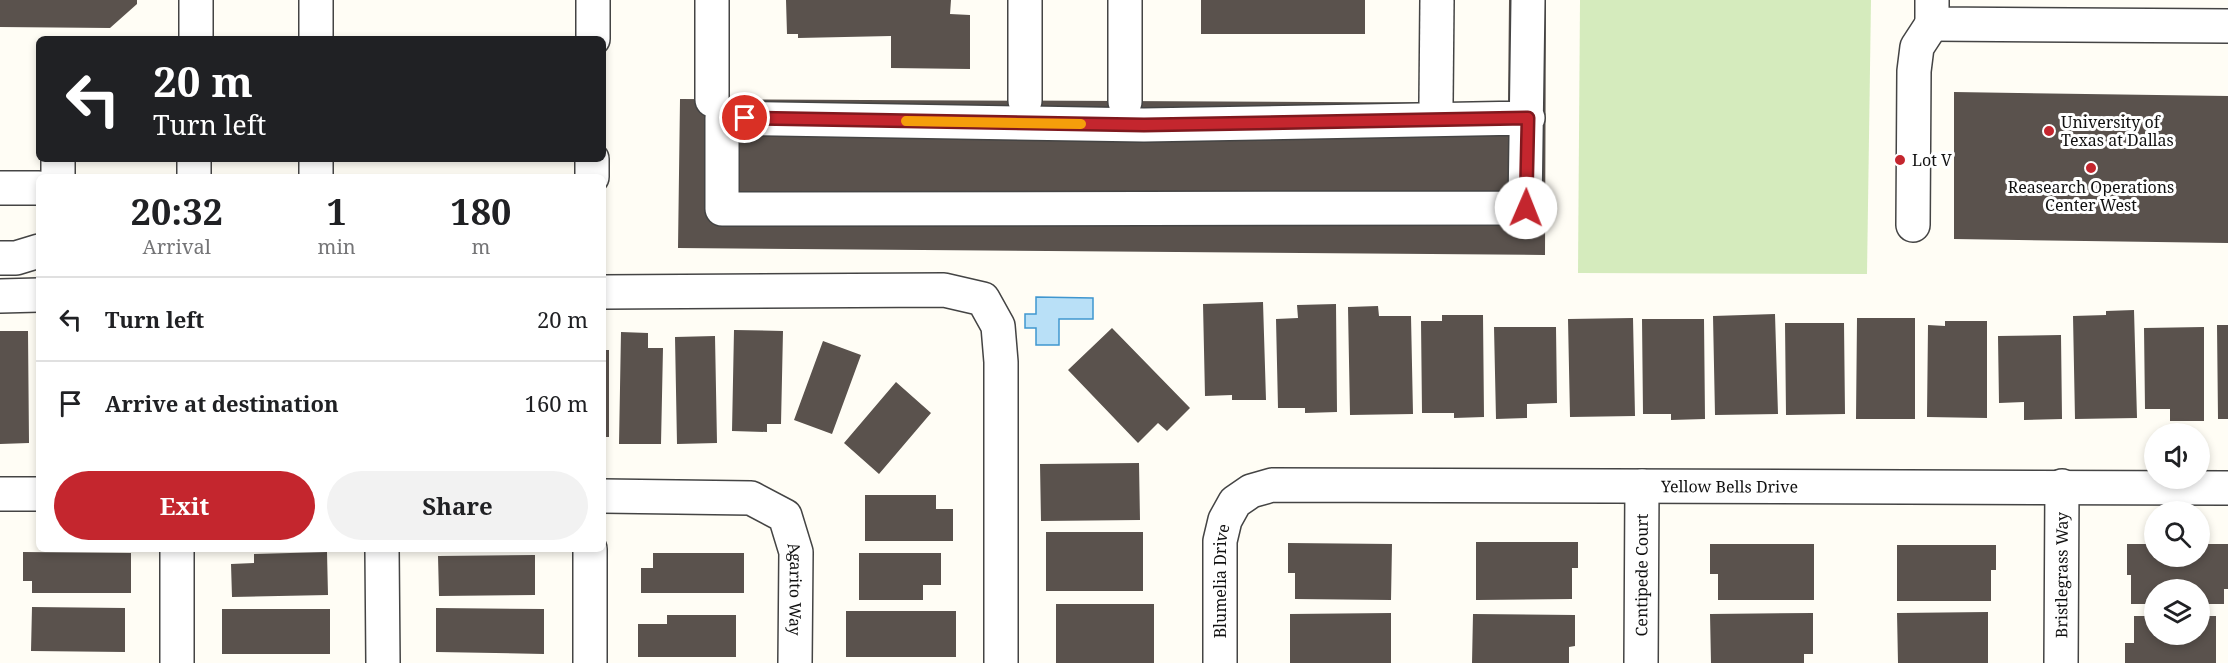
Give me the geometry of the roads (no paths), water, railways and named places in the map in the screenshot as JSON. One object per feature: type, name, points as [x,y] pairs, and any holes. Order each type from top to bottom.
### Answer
[{"type":"street","points":[[196,0],[196,36]]},
{"type":"street","points":[[316,0],[316,36]]},
{"type":"street","points":[[593,0],[593,36]]},
{"type":"street","points":[[712,0],[712,100]]},
{"type":"street","points":[[1025,0],[1025,101]]},
{"type":"street","points":[[1125,0],[1125,102]]},
{"type":"street","points":[[1436,102],[1437,0]]},
{"type":"street","points":[[1528,0],[1528,118],[1526,208],[722,209],[722,118],[1144,125],[1528,118]]},
{"type":"street","points":[[1913,225],[1914,71],[1917,47],[1932,12],[2228,26]]},
{"type":"street","points":[[0,188],[36,188]]},
{"type":"street","points":[[0,258],[15,258],[36,252]]},
{"type":"street","points":[[606,292],[944,290],[983,299],[998,326],[1001,362],[1001,663]]},
{"type":"street","points":[[0,296],[36,295]]},
{"type":"street","name":"Yellow Bells Drive","points":[[1235,501],[1251,491],[1272,485],[2228,488]]},
{"type":"street","name":"Centipede Court","points":[[1641,663],[1642,486]]},
{"type":"street","name":"Bristlegrass Way","points":[[2061,663],[2062,486]]},
{"type":"street","points":[[0,494],[36,494]]},
{"type":"street","name":"Agarito Way","points":[[606,496],[750,498],[785,516],[796,552],[795,663]]},
{"type":"street","name":"Blumelia Drive","points":[[1220,663],[1220,541],[1225,520],[1235,501]]},
{"type":"street","points":[[177,552],[177,663]]},
{"type":"street","points":[[382,552],[383,663]]},
{"type":"street","points":[[590,552],[590,663]]},
{"type":"water","points":[[1036,297],[1093,298],[1093,319],[1059,319],[1059,345],[1036,345],[1036,328],[1025,328],[1025,314],[1036,314]]},
{"type":"place","name":"University of Texas at Dallas","points":[[2049,131]]},
{"type":"place","name":"Lot V","points":[[1900,160]]},
{"type":"place","name":"Reasearch Operations Center West","points":[[2091,168]]}]
